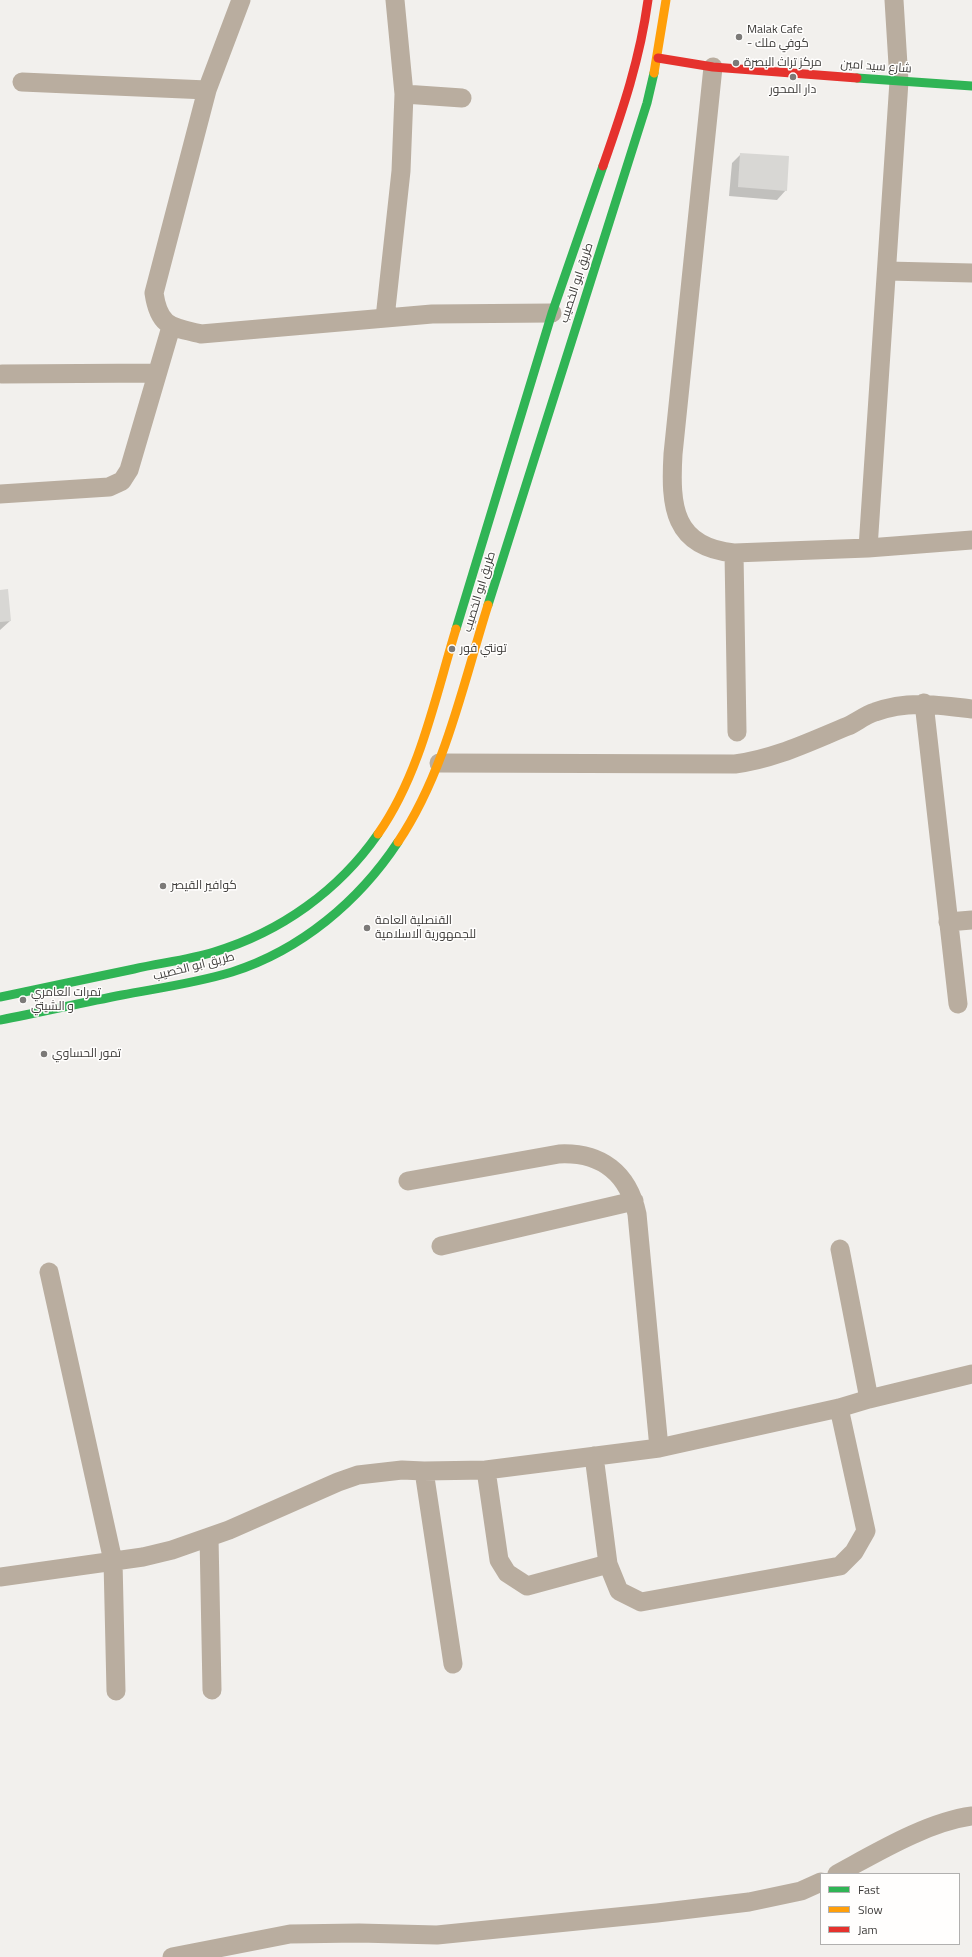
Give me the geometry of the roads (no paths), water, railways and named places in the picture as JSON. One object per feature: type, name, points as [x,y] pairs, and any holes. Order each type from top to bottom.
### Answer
[{"type":"main road","name":"طريق ابو الخصيب","points":[[0,997],[214,952],[242,943],[269,931],[306,908],[341,880],[379,835],[395,810],[408,783],[418,755],[552,312],[630,89],[643,37],[648,0]]},
{"type":"main road","name":"طريق ابو الخصيب","points":[[0,1020],[187,984],[218,976],[256,962],[305,936],[331,918],[377,873],[396,848],[413,821],[428,792],[439,763],[535,432],[647,103],[658,58],[666,0]]},
{"type":"main road","name":"شارع سيد امين","points":[[658,58],[713,67],[972,86]]},
{"type":"main road","points":[[517,428],[535,432]]},
{"type":"street","points":[[240,0],[207,90],[154,293],[156,309],[171,327],[201,334],[432,314],[552,312]]},
{"type":"street","points":[[385,318],[401,171],[404,94],[395,0]]},
{"type":"street","points":[[868,548],[899,81],[894,0]]},
{"type":"street","points":[[713,67],[672,480],[677,514],[684,529],[695,542],[720,551],[734,553],[868,548],[972,540]]},
{"type":"street","points":[[22,82],[207,90]]},
{"type":"street","points":[[404,94],[462,98]]},
{"type":"street","points":[[887,271],[972,273]]},
{"type":"street","points":[[0,494],[109,487],[122,481],[130,470],[171,327]]},
{"type":"street","points":[[2,374],[157,373]]},
{"type":"street","points":[[734,553],[737,732]]},
{"type":"street","points":[[924,703],[958,1004]]},
{"type":"street","points":[[439,763],[710,765],[755,762],[778,755],[849,725],[874,712],[895,707],[924,703],[972,710]]},
{"type":"street","points":[[948,922],[972,920]]},
{"type":"street","points":[[408,1181],[559,1154],[586,1156],[611,1168],[629,1188],[634,1200],[637,1214],[659,1448]]},
{"type":"street","points":[[441,1246],[634,1200]]},
{"type":"street","points":[[840,1249],[869,1399]]},
{"type":"street","points":[[49,1272],[113,1561],[116,1691]]},
{"type":"street","points":[[0,1577],[113,1561],[172,1550],[209,1537],[338,1482],[358,1475],[402,1470],[486,1470],[659,1448],[839,1408],[869,1399],[972,1374]]},
{"type":"street","points":[[594,1456],[608,1564],[620,1591],[641,1602],[840,1566],[854,1552],[866,1531],[839,1408]]},
{"type":"street","points":[[486,1470],[499,1560],[507,1573],[527,1586],[608,1564]]},
{"type":"street","points":[[424,1471],[453,1664]]},
{"type":"street","points":[[209,1537],[212,1690]]},
{"type":"street","points":[[839,1873],[895,1843],[939,1825],[972,1816]]},
{"type":"street","points":[[172,1957],[290,1934],[359,1933],[437,1935],[664,1912],[749,1902],[801,1891],[820,1882]]},
{"type":"place","name":"Malak Cafe - كوفي ملك","points":[[739,37]]},
{"type":"place","name":"مركز تراث البصرة","points":[[736,63]]},
{"type":"place","name":"دار المحور","points":[[793,77]]},
{"type":"place","name":"تونتي فور","points":[[452,649]]},
{"type":"place","name":"كوافير القيصر","points":[[163,886]]},
{"type":"place","name":"القنصلية العامة للجمهورية الاسلامية","points":[[367,928]]},
{"type":"place","name":"تمرات العامري و الشيتي","points":[[23,1000]]},
{"type":"place","name":"تمور الحساوي","points":[[44,1054]]}]
